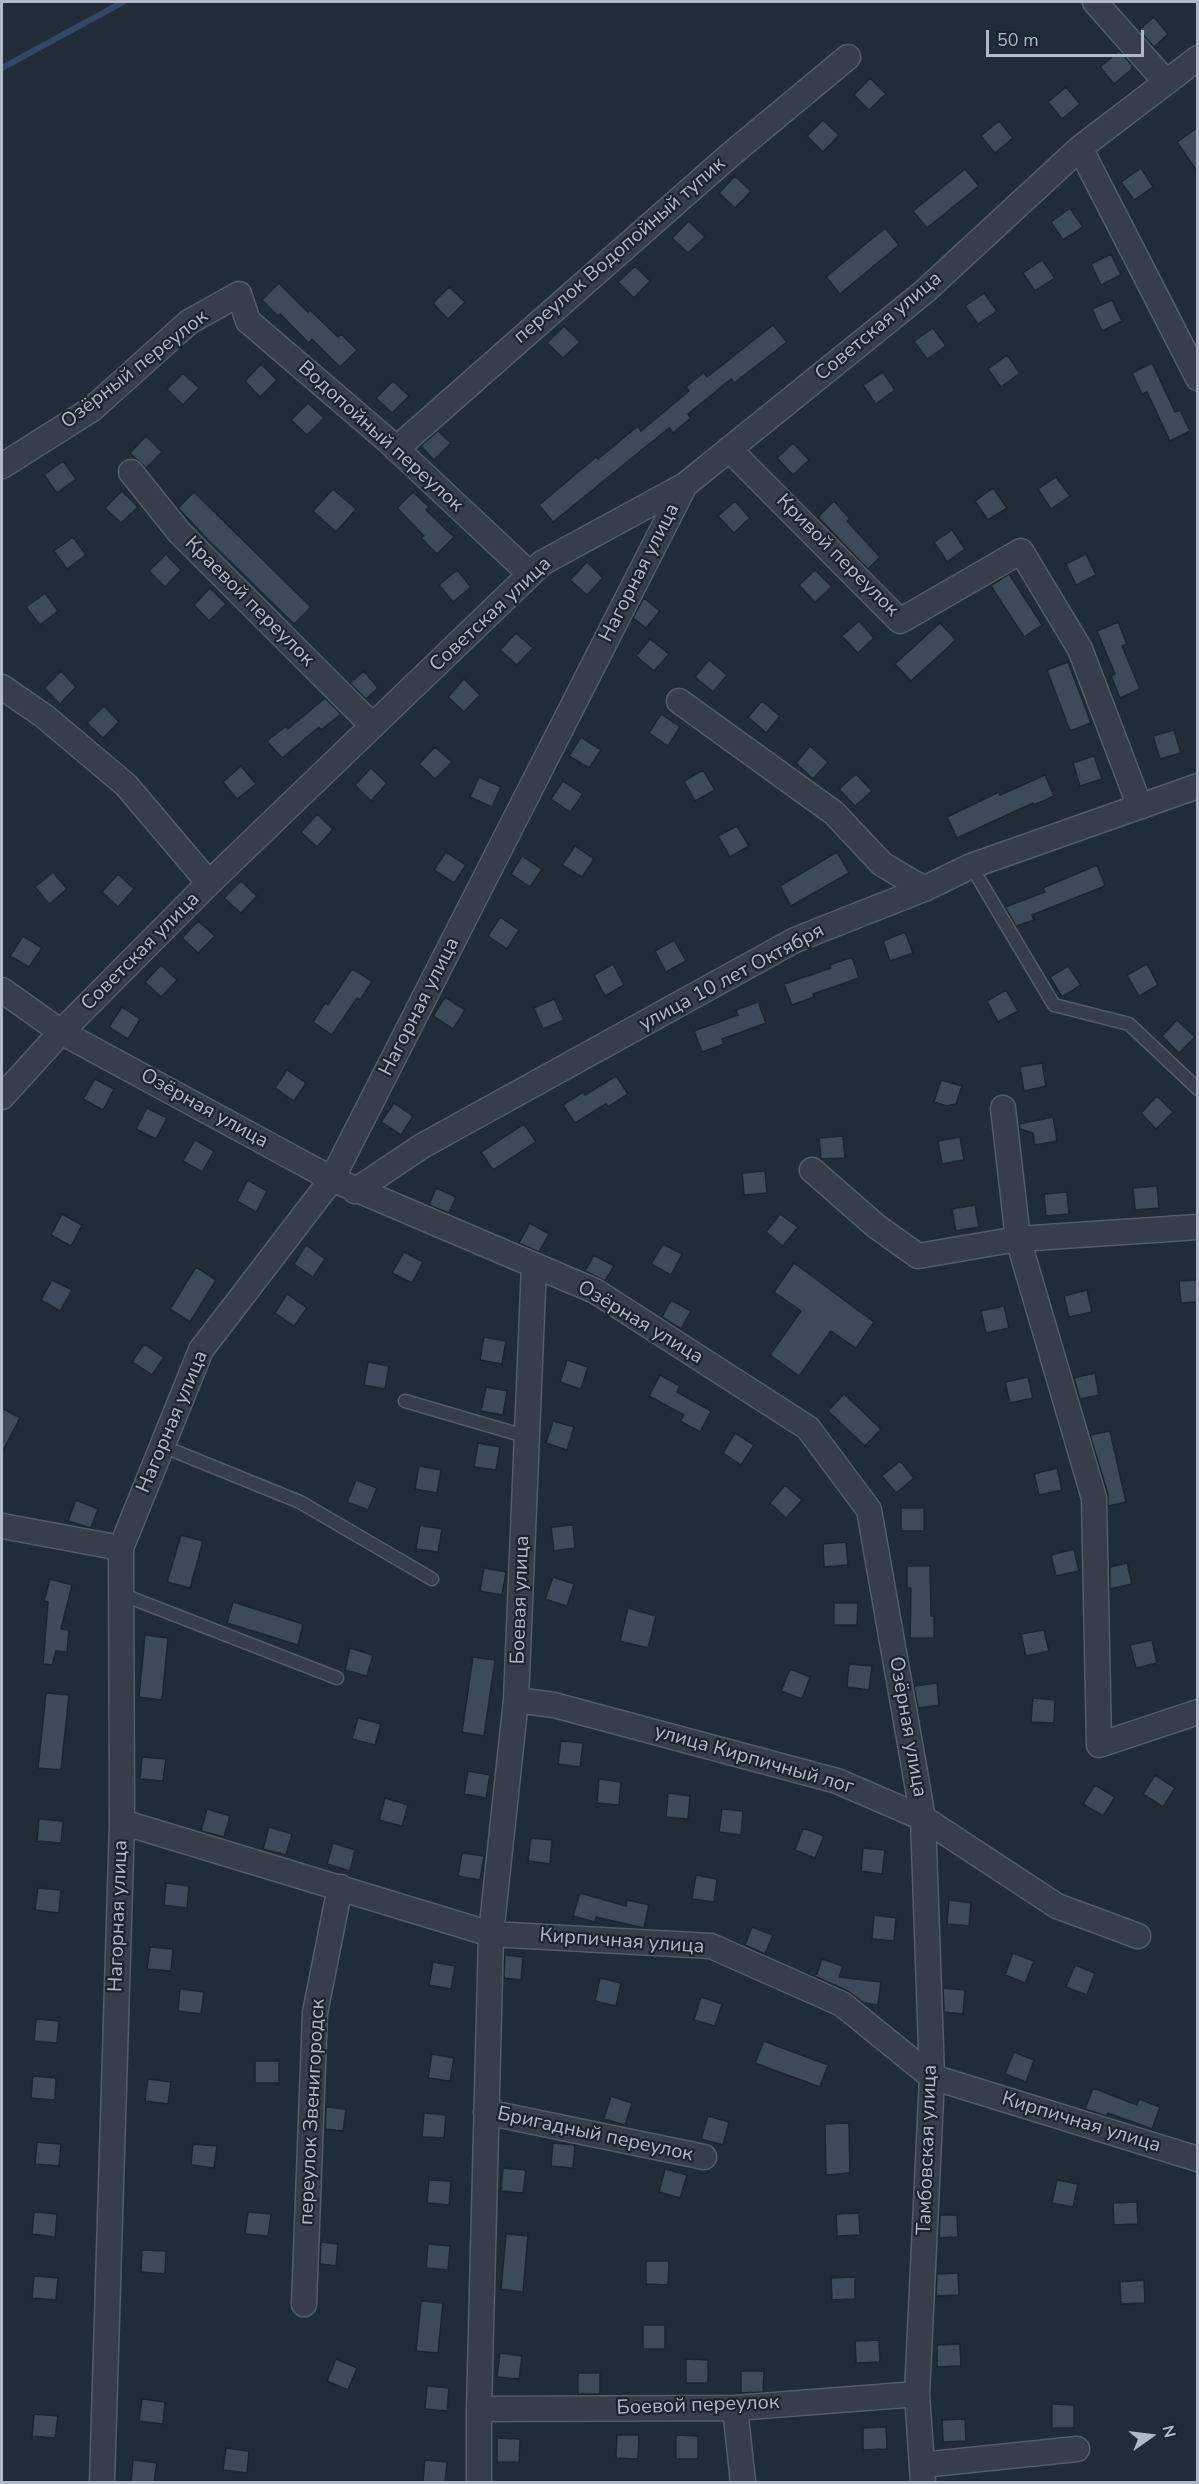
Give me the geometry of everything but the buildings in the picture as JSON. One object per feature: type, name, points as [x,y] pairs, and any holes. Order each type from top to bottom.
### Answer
[{"type":"street","points":[[1095,2],[1166,82]]},
{"type":"street","name":"переулок Водопойный тупик","points":[[396,449],[721,163],[848,57]]},
{"type":"street","name":"Советская улица","points":[[2,1097],[61,1032],[209,883],[542,563],[685,485],[924,292],[1080,148],[1197,58]]},
{"type":"street","points":[[1080,148],[1197,378]]},
{"type":"street","name":"Водопойный переулок","points":[[239,294],[248,321],[396,449],[530,574]]},
{"type":"street","name":"Озёрный переулок","points":[[2,466],[92,409],[189,322],[239,294]]},
{"type":"street","name":"Кривой переулок","points":[[729,449],[900,621],[1021,550],[1080,649],[1140,807]]},
{"type":"street","name":"Краевой переулок","points":[[131,472],[179,532],[373,726]]},
{"type":"street","name":"Нагорная улица","points":[[102,2482],[122,1822],[121,1548],[201,1350],[332,1179],[685,485]]},
{"type":"street","points":[[2,687],[44,717],[126,786],[209,883]]},
{"type":"street","points":[[679,701],[834,813],[882,864],[924,889]]},
{"type":"street","name":"улица 10 лет Октября","points":[[355,1191],[422,1146],[795,940],[924,889],[971,866],[1197,786]]},
{"type":"street","name":"Озёрная улица","points":[[2,990],[61,1032],[355,1191],[595,1291],[808,1428],[869,1510],[923,1818]]},
{"type":"street","points":[[1003,1108],[1018,1239],[1094,1498],[1100,1745],[1197,1712]]},
{"type":"street","points":[[812,1170],[876,1226],[918,1256],[1018,1239],[1197,1227]]},
{"type":"street","name":"Боевая улица","points":[[479,2482],[491,1934],[516,1700],[534,1265]]},
{"type":"street","points":[[2,1526],[121,1548]]},
{"type":"street","name":"улица Кирпичный лог","points":[[516,1700],[554,1705],[837,1781],[923,1818],[1057,1906],[1138,1936]]},
{"type":"street","name":"Тамбовская улица","points":[[922,2474],[917,2394],[932,2077],[923,1818]]},
{"type":"street","name":"Кирпичная улица","points":[[122,1822],[491,1934],[711,1946],[842,2004],[932,2077],[1197,2159]]},
{"type":"street","name":"переулок Звенигородск","points":[[304,2304],[315,2013],[340,1887]]},
{"type":"street","name":"Бригадный переулок","points":[[486,2112],[704,2157]]},
{"type":"street","name":"Боевой переулок","points":[[479,2409],[735,2408],[917,2394]]},
{"type":"street","points":[[735,2408],[743,2482]]},
{"type":"street","points":[[922,2474],[1077,2449]]},
{"type":"lane","points":[[971,866],[1054,1005],[1129,1024],[1197,1089]]},
{"type":"lane","points":[[405,1401],[528,1437]]},
{"type":"lane","points":[[162,1446],[300,1502],[432,1579]]},
{"type":"lane","points":[[121,1594],[337,1678]]},
{"type":"waterway","points":[[2,68],[123,2]]}]
